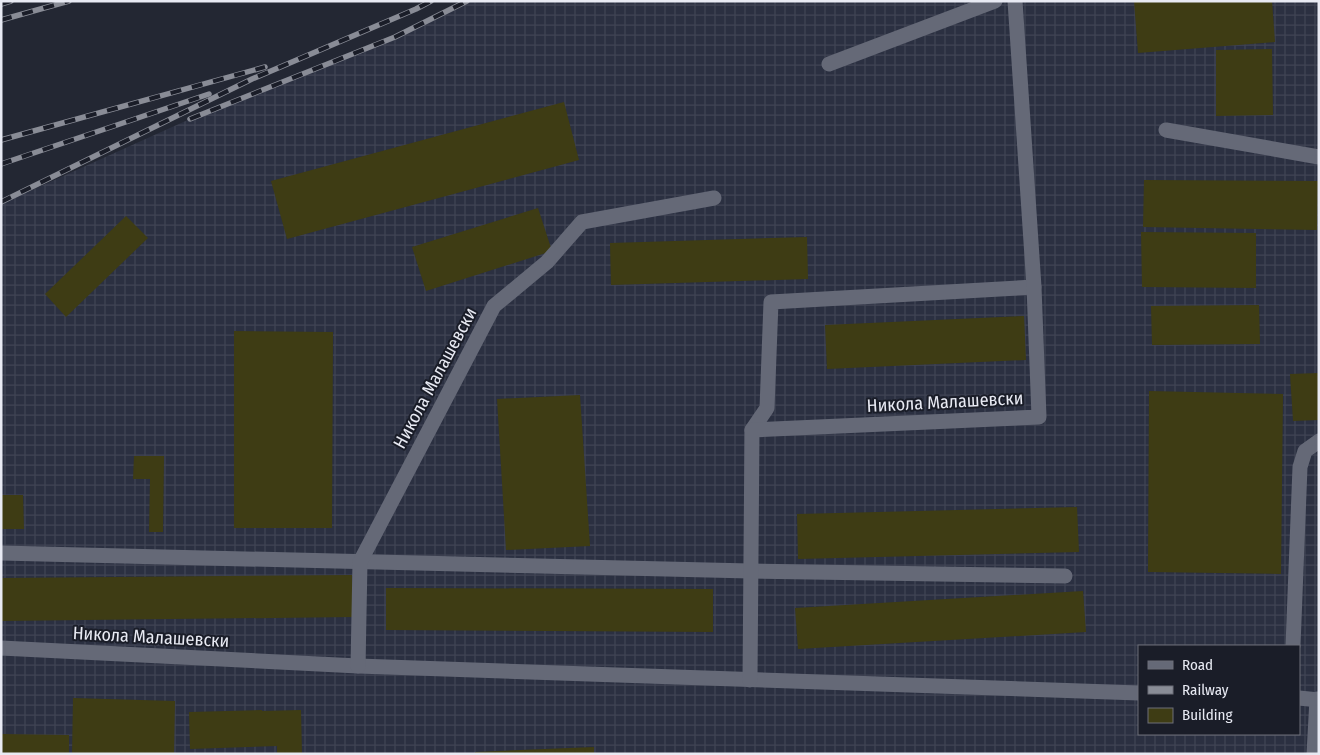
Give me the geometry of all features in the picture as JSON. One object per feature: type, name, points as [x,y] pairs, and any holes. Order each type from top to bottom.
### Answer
[{"type":"street","points":[[829,64],[995,1]]},
{"type":"street","name":"Никола Малашевски","points":[[752,430],[1039,417],[1034,287],[1014,1]]},
{"type":"street","points":[[1166,130],[1319,157]]},
{"type":"street","name":"Никола Малашевски","points":[[358,666],[360,562],[494,306],[547,262],[582,222],[714,198]]},
{"type":"street","points":[[750,680],[752,430],[767,408],[771,302],[1034,287]]},
{"type":"street","points":[[1293,645],[1300,467],[1305,450],[1319,441]]},
{"type":"street","points":[[1,553],[750,571],[1064,576]]},
{"type":"street","name":"Никола Малашевски","points":[[1,648],[358,666],[1138,693]]},
{"type":"street","points":[[1300,698],[1318,700],[1314,754]]},
{"type":"shaded area","points":[[464,1],[1319,1],[1319,754],[1,754],[1,204],[190,119],[395,37]]},
{"type":"building","points":[[1134,1],[1272,1],[1275,42],[1138,53]]},
{"type":"building","points":[[1272,49],[1273,115],[1216,116],[1216,50]]},
{"type":"building","points":[[564,102],[579,160],[287,239],[271,181]]},
{"type":"building","points":[[1144,180],[1318,181],[1317,230],[1143,227]]},
{"type":"building","points":[[538,208],[552,251],[426,291],[412,247]]},
{"type":"building","points":[[126,216],[148,238],[66,317],[45,294]]},
{"type":"building","points":[[1141,232],[1256,233],[1256,288],[1142,287]]},
{"type":"building","points":[[807,237],[808,279],[611,285],[610,243]]},
{"type":"building","points":[[1259,305],[1260,344],[1152,345],[1151,306]]},
{"type":"building","points":[[1024,316],[1026,360],[827,369],[825,325]]},
{"type":"building","points":[[234,331],[333,332],[332,528],[234,528]]},
{"type":"building","points":[[1319,373],[1319,420],[1293,421],[1290,374]]},
{"type":"building","points":[[1149,391],[1283,394],[1281,574],[1148,572]]},
{"type":"building","points":[[580,395],[590,546],[506,550],[497,399]]},
{"type":"building","points":[[134,456],[164,456],[163,532],[149,532],[150,479],[133,479]]},
{"type":"building","points":[[1,495],[23,495],[24,529],[1,529]]},
{"type":"building","points":[[1077,507],[1079,552],[798,559],[797,514]]},
{"type":"building","points":[[352,575],[353,617],[1,621],[1,578]]},
{"type":"building","points":[[386,588],[713,589],[713,632],[386,630]]},
{"type":"building","points":[[1083,591],[1086,632],[798,649],[795,608]]},
{"type":"building","points":[[73,698],[175,701],[174,754],[72,754]]},
{"type":"building","points":[[301,710],[302,754],[277,754],[277,746],[190,749],[189,712]]},
{"type":"building","points":[[1,734],[69,735],[69,754],[1,754]]},
{"type":"building","points":[[594,747],[594,754],[475,754],[475,752]]},
{"type":"railway","points":[[1,4],[11,1]]},
{"type":"railway","points":[[1,20],[69,1]]},
{"type":"railway","points":[[1,202],[252,79],[431,1]]},
{"type":"railway","points":[[190,119],[395,37],[467,1]]},
{"type":"railway","points":[[1,140],[265,67]]},
{"type":"railway","points":[[1,164],[209,94]]}]
